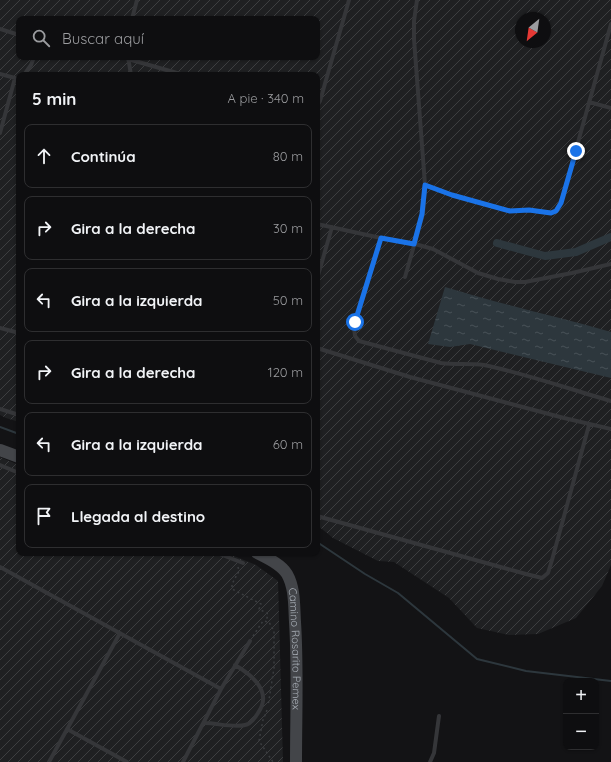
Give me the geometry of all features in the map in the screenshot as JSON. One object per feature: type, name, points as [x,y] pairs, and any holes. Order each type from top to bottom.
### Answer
[{"type":"street","points":[[0,450],[16,456]]},
{"type":"street","name":"Camino Rosarito Pemex","points":[[263,556],[272,561],[286,573],[294,599],[296,645],[296,762]]},
{"type":"lane","points":[[133,16],[137,0]]},
{"type":"lane","points":[[320,102],[349,0]]},
{"type":"lane","points":[[405,278],[422,214],[425,185],[414,39],[414,21],[417,0]]},
{"type":"lane","points":[[425,185],[452,195],[510,211],[529,210],[551,213],[556,211],[563,196],[611,24]]},
{"type":"lane","points":[[0,29],[16,34]]},
{"type":"lane","points":[[26,72],[33,60]]},
{"type":"lane","points":[[128,60],[130,72]]},
{"type":"lane","points":[[135,60],[174,72]]},
{"type":"lane","points":[[0,74],[16,77]]},
{"type":"lane","points":[[0,133],[16,80]]},
{"type":"lane","points":[[590,102],[611,108]]},
{"type":"lane","points":[[320,225],[414,244],[441,253],[478,273],[515,282],[525,282],[572,274],[611,264]]},
{"type":"lane","points":[[320,269],[332,227]]},
{"type":"lane","points":[[381,238],[354,328],[359,341],[450,365],[477,364],[503,370],[611,401]]},
{"type":"lane","points":[[0,328],[16,332]]},
{"type":"lane","points":[[320,349],[410,377],[590,425],[611,429]]},
{"type":"lane","points":[[0,409],[16,415]]},
{"type":"lane","points":[[320,517],[542,578],[548,573],[590,425]]},
{"type":"lane","points":[[0,465],[16,472]]},
{"type":"lane","points":[[224,556],[243,563]]},
{"type":"lane","points":[[0,567],[222,689]]},
{"type":"lane","points":[[49,762],[120,633]]},
{"type":"lane","points":[[183,762],[235,665],[250,641]]},
{"type":"lane","points":[[205,723],[245,725],[252,722],[260,710],[264,695],[248,672],[235,665]]},
{"type":"lane","points":[[430,762],[434,753],[439,716]]},
{"type":"lane","points":[[67,729],[127,762]]},
{"type":"path","points":[[237,561],[239,571],[232,584],[232,589],[261,604],[259,609],[268,614],[266,622]]},
{"type":"path","points":[[250,641],[258,626],[263,621],[269,622],[274,631],[274,668],[269,706],[262,720],[259,741],[273,762]]},
{"type":"shaded area","points":[[0,0],[611,0],[611,565],[602,586],[576,618],[538,634],[509,635],[477,628],[449,598],[394,562],[378,561],[333,538],[320,527],[320,72],[16,72],[16,421],[0,415]]},
{"type":"shaded area","points":[[0,457],[16,464],[16,556],[234,556],[256,565],[278,581],[283,762],[0,762]]},
{"type":"water","points":[[445,287],[611,332],[611,378],[470,344],[450,347],[428,344]]},
{"type":"waterway","points":[[497,243],[545,256],[576,252],[611,237]]},
{"type":"waterway","points":[[0,427],[16,433]]},
{"type":"waterway","points":[[320,544],[365,574],[398,593],[477,659],[526,671],[611,681]]},
{"type":"route","points":[[355,322],[381,238],[414,244],[422,214],[425,185],[452,195],[510,211],[529,210],[551,213],[556,211],[561,203],[576,151]]}]
